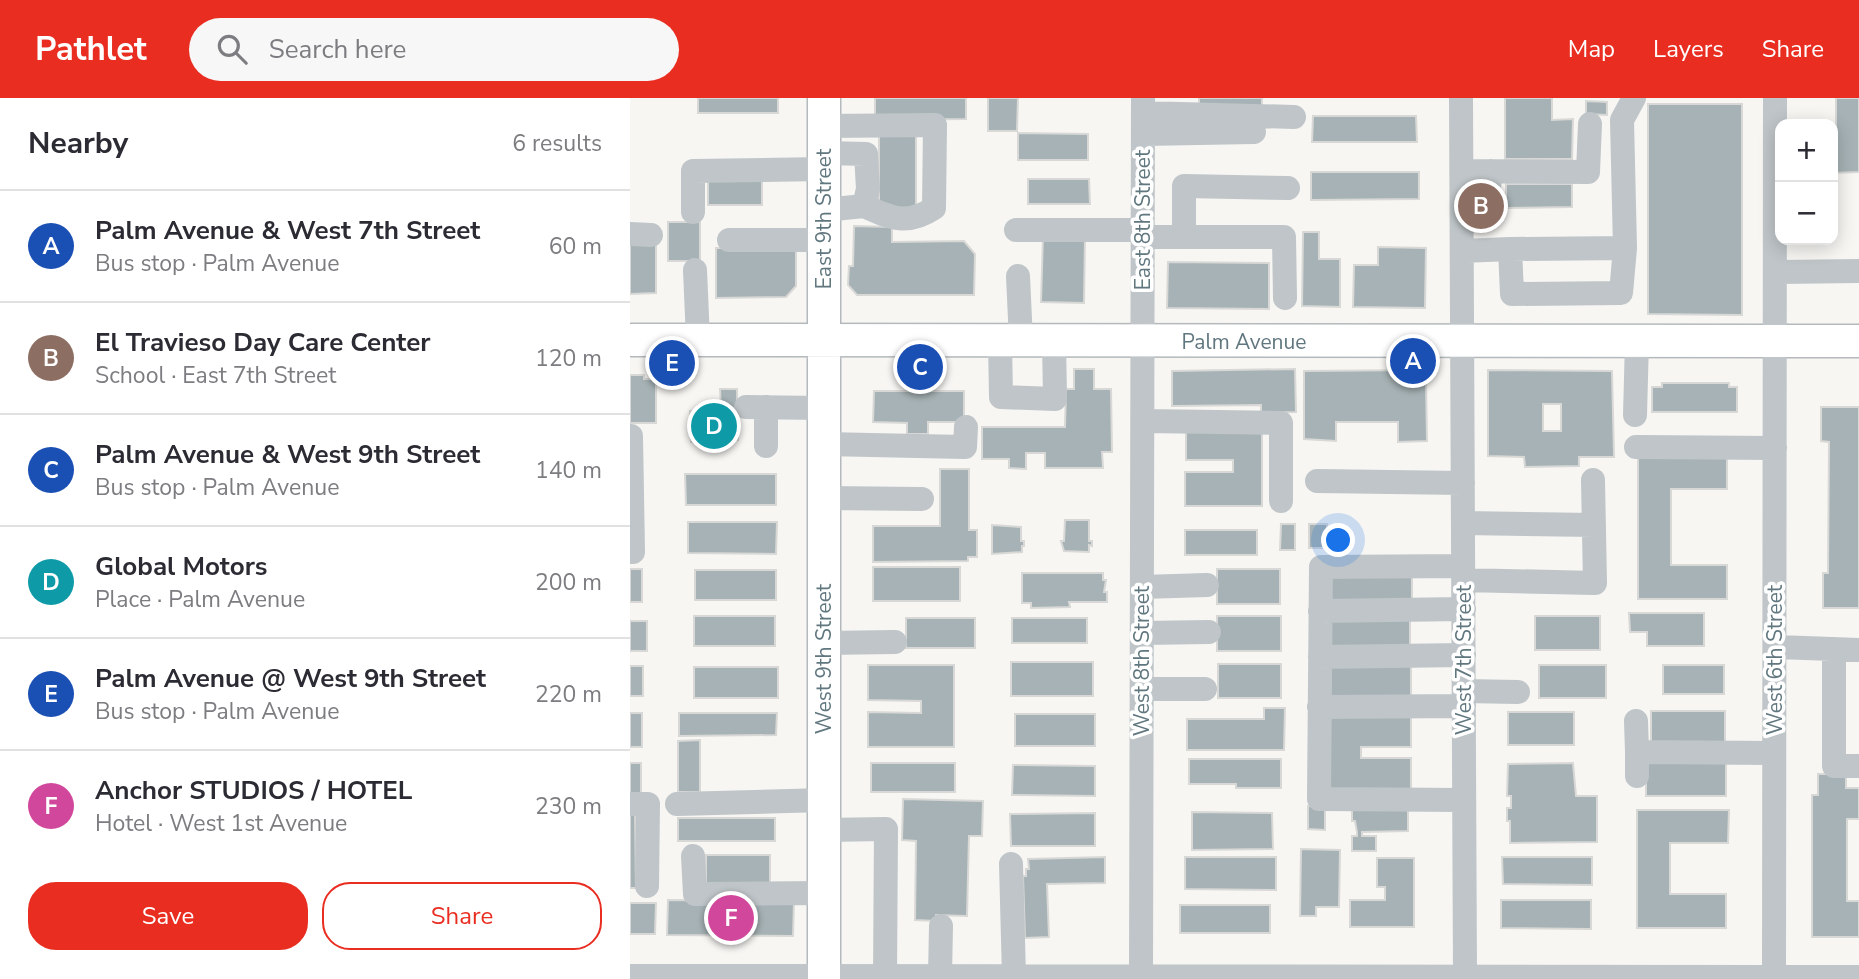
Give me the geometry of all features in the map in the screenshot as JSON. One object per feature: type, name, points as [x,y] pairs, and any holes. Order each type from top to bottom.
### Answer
[{"type":"main road","name":"East 9th Street","points":[[824,136],[824,340]]},
{"type":"main road","name":"Palm Avenue","points":[[630,340],[1859,341]]},
{"type":"main road","name":"West 9th Street","points":[[824,340],[824,978]]},
{"type":"street","name":"West 7th Street","points":[[1461,98],[1465,978]]},
{"type":"street","points":[[1510,249],[1512,294],[1622,293],[1625,248],[1622,120],[1634,98]]},
{"type":"street","name":"West 6th Street","points":[[1774,978],[1775,98]]},
{"type":"street","points":[[1143,115],[1289,124]]},
{"type":"street","name":"East 8th Street","points":[[1143,115],[1143,342]]},
{"type":"street","points":[[1462,171],[1588,172],[1590,124]]},
{"type":"street","points":[[693,212],[693,171],[824,136],[935,125],[934,208],[920,217],[893,219],[864,206],[824,225],[729,240]]},
{"type":"street","points":[[824,136],[866,154],[868,189],[864,206]]},
{"type":"street","points":[[1488,211],[1490,171]]},
{"type":"street","points":[[1184,237],[1184,186],[1288,188]]},
{"type":"street","points":[[1016,230],[1184,237],[1284,237],[1285,298]]},
{"type":"street","points":[[1462,251],[1625,248]]},
{"type":"street","points":[[695,270],[698,340]]},
{"type":"street","points":[[1775,272],[1859,271]]},
{"type":"street","points":[[1018,276],[1011,341],[1001,397],[1055,399],[1054,341]]},
{"type":"street","points":[[1635,415],[1637,341]]},
{"type":"street","name":"West 8th Street","points":[[1141,978],[1143,342]]},
{"type":"street","points":[[766,446],[756,407],[824,408]]},
{"type":"street","points":[[1143,421],[1281,423],[1281,501]]},
{"type":"street","points":[[824,444],[965,447],[966,427]]},
{"type":"street","points":[[630,552],[633,552],[631,436]]},
{"type":"street","points":[[1636,447],[1775,448]]},
{"type":"street","points":[[1464,800],[1319,799],[1321,567],[1464,573],[1595,583],[1593,480]]},
{"type":"street","points":[[1317,481],[1463,483]]},
{"type":"street","points":[[824,498],[922,499]]},
{"type":"street","points":[[1464,523],[1594,525]]},
{"type":"street","points":[[1142,587],[1207,586]]},
{"type":"street","points":[[1320,611],[1464,609]]},
{"type":"street","points":[[1142,633],[1209,632]]},
{"type":"street","points":[[824,643],[895,642]]},
{"type":"street","points":[[1775,647],[1859,650]]},
{"type":"street","points":[[1833,649],[1834,766],[1859,766]]},
{"type":"street","points":[[1320,657],[1464,655]]},
{"type":"street","points":[[1142,689],[1205,689]]},
{"type":"street","points":[[1320,707],[1464,699],[1518,692]]},
{"type":"street","points":[[1636,721],[1637,764],[1774,753]]},
{"type":"street","points":[[630,804],[648,804],[647,886]]},
{"type":"street","points":[[677,804],[824,815],[886,829],[885,976]]},
{"type":"street","points":[[693,856],[695,894],[824,893]]},
{"type":"street","points":[[1011,864],[1022,977]]},
{"type":"street","points":[[940,976],[941,926]]},
{"type":"street","points":[[630,976],[1859,976]]},
{"type":"building","points":[[698,98],[778,98],[778,113],[698,113]]},
{"type":"building","points":[[875,98],[966,98],[966,119],[875,120]]},
{"type":"building","points":[[988,98],[1018,98],[1017,131],[988,131]]},
{"type":"building","points":[[1199,98],[1262,98],[1262,112],[1199,112]]},
{"type":"building","points":[[1505,98],[1552,98],[1552,120],[1573,119],[1572,159],[1505,159]]},
{"type":"building","points":[[1836,98],[1859,98],[1859,172],[1838,173]]},
{"type":"building","points":[[1586,101],[1607,102],[1607,115],[1586,114]]},
{"type":"building","points":[[1648,104],[1742,104],[1742,315],[1648,314]]},
{"type":"building","points":[[1313,116],[1416,116],[1417,142],[1312,142]]},
{"type":"building","points":[[879,131],[916,131],[916,210],[879,210]]},
{"type":"building","points":[[1018,133],[1088,134],[1088,160],[1018,160]]},
{"type":"building","points":[[1311,172],[1419,172],[1419,199],[1311,200]]},
{"type":"building","points":[[708,176],[762,176],[762,205],[708,205]]},
{"type":"building","points":[[1028,179],[1089,179],[1090,204],[1028,204]]},
{"type":"building","points":[[1506,184],[1572,184],[1572,207],[1506,208]]},
{"type":"building","points":[[668,222],[700,222],[700,261],[668,261]]},
{"type":"building","points":[[854,226],[892,227],[892,242],[964,241],[975,254],[974,295],[857,295],[848,285],[849,266],[853,266]]},
{"type":"building","points":[[1303,232],[1319,232],[1319,259],[1340,259],[1340,307],[1302,306]]},
{"type":"building","points":[[1043,236],[1085,236],[1084,303],[1041,302]]},
{"type":"building","points":[[630,241],[656,241],[656,293],[630,294]]},
{"type":"building","points":[[796,247],[796,286],[786,297],[716,298],[716,248]]},
{"type":"building","points":[[1378,247],[1426,248],[1425,308],[1353,307],[1354,265],[1378,265]]},
{"type":"building","points":[[1168,262],[1269,263],[1269,309],[1167,308]]},
{"type":"building","points":[[1074,369],[1094,369],[1094,389],[1111,389],[1112,452],[1102,452],[1103,468],[1045,468],[1045,453],[1026,453],[1026,469],[1009,468],[1009,459],[982,459],[982,427],[1065,427],[1066,389],[1074,389]]},
{"type":"building","points":[[1295,369],[1296,412],[1261,413],[1261,405],[1172,406],[1172,371]]},
{"type":"building","points":[[1416,370],[1426,381],[1427,441],[1398,442],[1398,422],[1336,422],[1336,441],[1304,439],[1304,371]]},
{"type":"building","points":[[1488,370],[1612,371],[1614,457],[1579,457],[1579,466],[1525,467],[1524,457],[1488,456]],"holes":[[[1543,404],[1561,404],[1561,431],[1543,431]]]},
{"type":"building","points":[[630,375],[644,375],[644,379],[656,379],[656,423],[630,423]]},
{"type":"building","points":[[1662,383],[1729,383],[1729,387],[1737,387],[1737,412],[1652,412],[1652,387],[1662,387]]},
{"type":"building","points":[[720,389],[737,389],[738,440],[691,442],[690,411],[721,410]]},
{"type":"building","points":[[874,391],[964,391],[964,422],[928,422],[928,434],[907,434],[907,423],[873,422]]},
{"type":"building","points":[[1821,407],[1859,407],[1859,608],[1823,608],[1823,573],[1828,573],[1829,442],[1821,441]]},
{"type":"building","points":[[1186,425],[1262,425],[1262,506],[1185,506],[1185,472],[1233,472],[1233,460],[1186,460]]},
{"type":"building","points":[[1638,455],[1727,455],[1727,489],[1671,489],[1671,565],[1727,565],[1727,599],[1638,599]]},
{"type":"building","points":[[940,469],[969,469],[969,530],[977,530],[977,557],[968,557],[968,561],[873,562],[873,526],[940,526]]},
{"type":"building","points":[[685,474],[776,474],[776,505],[686,505]]},
{"type":"building","points":[[1065,520],[1089,520],[1089,541],[1092,541],[1092,546],[1089,545],[1089,552],[1064,551],[1061,541],[1064,541]]},
{"type":"building","points":[[688,522],[777,522],[776,554],[688,553]]},
{"type":"building","points":[[1281,524],[1295,524],[1295,550],[1280,550]]},
{"type":"building","points":[[1309,524],[1327,524],[1327,548],[1309,548]]},
{"type":"building","points":[[992,525],[1021,527],[1021,541],[1024,541],[1022,552],[992,554]]},
{"type":"building","points":[[1185,530],[1257,530],[1257,555],[1185,555]]},
{"type":"building","points":[[873,567],[960,567],[960,601],[873,601]]},
{"type":"building","points":[[630,569],[642,569],[642,602],[630,602]]},
{"type":"building","points":[[1217,569],[1280,569],[1280,604],[1217,604]]},
{"type":"building","points":[[695,570],[776,570],[776,600],[695,600]]},
{"type":"building","points":[[1327,571],[1412,571],[1412,605],[1327,605]]},
{"type":"building","points":[[1022,573],[1103,573],[1107,602],[1069,602],[1070,607],[1031,608],[1031,603],[1022,603]]},
{"type":"building","points":[[1629,613],[1704,613],[1704,646],[1647,646],[1647,632],[1630,632]]},
{"type":"building","points":[[694,616],[775,616],[775,646],[694,646]]},
{"type":"building","points":[[1217,616],[1281,616],[1281,651],[1217,651]]},
{"type":"building","points":[[1535,616],[1600,616],[1600,650],[1535,650]]},
{"type":"building","points":[[1329,617],[1410,617],[1410,649],[1328,649]]},
{"type":"building","points":[[906,618],[975,618],[975,648],[906,648]]},
{"type":"building","points":[[1012,618],[1087,618],[1087,643],[1012,643]]},
{"type":"building","points":[[630,621],[647,621],[647,651],[630,651]]},
{"type":"building","points":[[1011,662],[1093,662],[1093,696],[1011,696]]},
{"type":"building","points":[[1218,664],[1281,664],[1281,698],[1218,698]]},
{"type":"building","points":[[868,665],[954,665],[954,747],[868,747],[868,712],[921,713],[921,701],[868,700]]},
{"type":"building","points":[[1539,665],[1606,665],[1606,698],[1539,698]]},
{"type":"building","points":[[1663,665],[1724,665],[1724,694],[1663,694]]},
{"type":"building","points":[[630,666],[643,666],[643,696],[630,696]]},
{"type":"building","points":[[1328,666],[1411,666],[1411,700],[1328,700]]},
{"type":"building","points":[[694,667],[778,667],[778,698],[694,698]]},
{"type":"building","points":[[1264,708],[1285,708],[1284,750],[1187,750],[1187,719],[1264,719]]},
{"type":"building","points":[[1651,711],[1725,711],[1725,746],[1651,745]]},
{"type":"building","points":[[1508,712],[1574,712],[1574,745],[1508,745]]},
{"type":"building","points":[[630,713],[642,713],[642,747],[630,747]]},
{"type":"building","points":[[679,713],[777,713],[776,735],[679,736]]},
{"type":"building","points":[[1327,713],[1411,713],[1411,747],[1361,747],[1361,758],[1411,758],[1411,794],[1327,794]]},
{"type":"building","points":[[1015,714],[1095,714],[1095,746],[1015,746]]},
{"type":"building","points":[[700,740],[700,792],[678,792],[678,741]]},
{"type":"building","points":[[1189,759],[1281,759],[1281,788],[1189,784]]},
{"type":"building","points":[[1646,762],[1726,762],[1726,796],[1646,796]]},
{"type":"building","points":[[630,763],[641,763],[641,793],[630,793]]},
{"type":"building","points":[[871,763],[955,763],[955,792],[871,792]]},
{"type":"building","points":[[1573,763],[1576,796],[1597,796],[1597,842],[1510,843],[1510,821],[1507,821],[1507,808],[1511,808],[1511,796],[1507,796],[1508,764]]},
{"type":"building","points":[[1013,765],[1095,766],[1095,796],[1012,795]]},
{"type":"building","points":[[1818,774],[1846,774],[1846,788],[1859,788],[1859,819],[1847,819],[1847,901],[1859,901],[1859,937],[1812,937],[1812,795],[1818,795]]},
{"type":"building","points":[[903,799],[983,801],[982,836],[969,836],[967,916],[936,915],[936,921],[915,920],[916,841],[902,840]]},
{"type":"building","points":[[1308,806],[1325,809],[1325,830],[1308,829]]},
{"type":"building","points":[[1352,808],[1408,808],[1408,831],[1362,832],[1362,836],[1376,836],[1376,851],[1352,851],[1352,836],[1357,836],[1357,832],[1355,821],[1352,821]]},
{"type":"building","points":[[630,809],[635,809],[636,888],[630,888]]},
{"type":"building","points":[[1637,810],[1729,810],[1728,843],[1670,843],[1670,894],[1726,894],[1726,928],[1637,928]]},
{"type":"building","points":[[1192,812],[1272,813],[1273,849],[1192,850]]},
{"type":"building","points":[[1095,813],[1095,846],[1011,846],[1010,814]]},
{"type":"building","points":[[678,818],[775,818],[775,841],[678,841]]},
{"type":"building","points":[[1301,849],[1340,850],[1339,907],[1316,907],[1316,916],[1300,916]]},
{"type":"building","points":[[706,855],[770,855],[770,888],[706,888]]},
{"type":"building","points":[[1105,857],[1105,883],[1047,884],[1049,937],[1025,938],[1023,876],[1026,876],[1026,869],[1029,869],[1028,859]]},
{"type":"building","points":[[1185,857],[1276,857],[1276,890],[1185,889]]},
{"type":"building","points":[[1502,857],[1592,857],[1592,885],[1503,884]]},
{"type":"building","points":[[1377,858],[1414,858],[1414,927],[1350,927],[1350,900],[1385,900],[1385,887],[1377,887]]},
{"type":"building","points":[[668,900],[794,901],[793,936],[667,935]]},
{"type":"building","points":[[1501,900],[1591,900],[1591,929],[1501,928]]},
{"type":"building","points":[[630,903],[656,903],[655,934],[630,934]]},
{"type":"building","points":[[1180,905],[1270,905],[1270,933],[1180,933]]},
{"type":"place","name":"El Travieso Day Care Center","points":[[1481,206]]},
{"type":"place","name":"Palm Avenue & West 7th Street","points":[[1413,361]]},
{"type":"place","name":"Palm Avenue @ West 9th Street","points":[[672,363]]},
{"type":"place","name":"Palm Avenue & West 9th Street","points":[[920,367]]},
{"type":"place","name":"Global Motors","points":[[714,426]]},
{"type":"place","name":"Anchor STUDIOS / HOTEL","points":[[731,918]]}]
